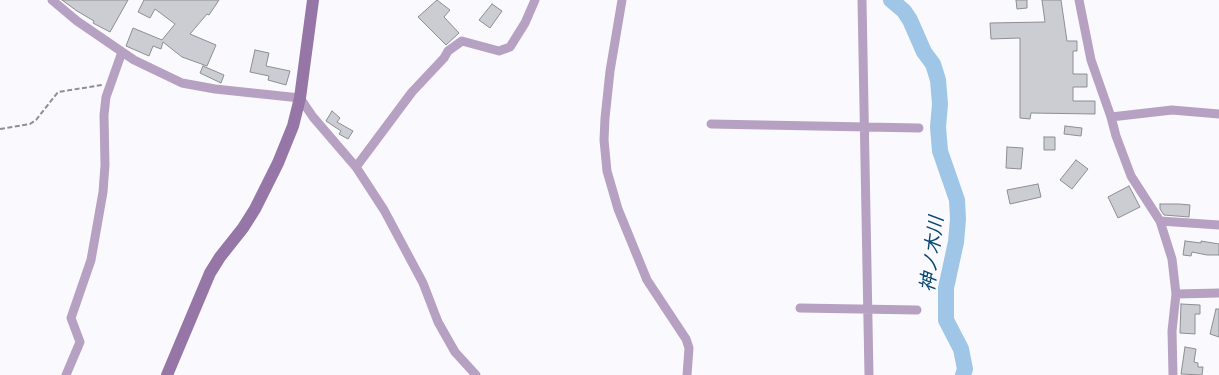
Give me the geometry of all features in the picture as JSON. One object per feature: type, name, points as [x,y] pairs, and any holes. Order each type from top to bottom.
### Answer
[{"type":"street","points":[[52,0],[77,21],[134,60],[182,82],[216,90],[300,98]]},
{"type":"street","points":[[167,375],[210,273],[255,209],[278,163],[293,126],[300,98],[313,0]]},
{"type":"street","points":[[356,167],[412,92],[444,58],[448,51],[462,41],[499,51],[510,47],[525,23],[535,0]]},
{"type":"street","points":[[622,0],[610,71],[605,118],[604,140],[607,171],[618,209],[647,280],[686,339],[689,348],[687,375]]},
{"type":"street","points":[[862,0],[866,127],[869,375]]},
{"type":"street","points":[[1079,0],[1091,60],[1112,117],[1116,136],[1131,176],[1160,222],[1172,258],[1176,294],[1172,331],[1173,375]]},
{"type":"street","points":[[66,375],[80,342],[71,318],[91,260],[103,192],[106,97],[122,52]]},
{"type":"street","points":[[300,98],[313,117],[356,167],[384,210],[423,283],[438,322],[455,352],[476,375]]},
{"type":"street","points":[[1112,117],[1172,110],[1219,114]]},
{"type":"street","points":[[711,124],[919,128]]},
{"type":"street","points":[[1160,222],[1219,225]]},
{"type":"street","points":[[1176,294],[1219,293]]},
{"type":"street","points":[[800,308],[917,310]]},
{"type":"path","points":[[0,129],[30,124],[36,120],[58,92],[110,84]]},
{"type":"building","points":[[62,0],[128,0],[110,32],[93,23],[94,21]]},
{"type":"building","points":[[144,0],[219,0],[209,15],[207,14],[190,34],[216,45],[207,66],[182,57],[163,42],[161,49],[153,46],[149,56],[126,46],[133,28],[162,40],[175,24],[155,9],[150,18],[138,12]]},
{"type":"building","points":[[437,0],[450,10],[444,17],[459,33],[446,45],[418,17]]},
{"type":"building","points":[[1016,0],[1027,0],[1027,8],[1017,9]]},
{"type":"building","points":[[1042,0],[1061,0],[1067,41],[1077,41],[1077,51],[1073,51],[1073,74],[1087,74],[1087,87],[1073,87],[1073,101],[1095,101],[1095,114],[1031,113],[1030,119],[1020,118],[1020,38],[991,39],[990,23],[1045,22]]},
{"type":"building","points":[[492,4],[502,11],[490,28],[479,20]]},
{"type":"building","points":[[255,50],[269,53],[266,66],[290,71],[286,85],[268,80],[269,76],[250,72]]},
{"type":"building","points":[[203,66],[224,75],[221,83],[200,73]]},
{"type":"building","points":[[332,111],[340,118],[337,122],[353,131],[348,139],[339,134],[341,131],[326,121]]},
{"type":"building","points":[[1065,126],[1082,128],[1081,136],[1064,134]]},
{"type":"building","points":[[1044,137],[1055,137],[1055,150],[1044,150]]},
{"type":"building","points":[[1007,147],[1023,148],[1021,169],[1006,168]]},
{"type":"building","points":[[1076,160],[1088,169],[1072,189],[1060,180]]},
{"type":"building","points":[[1038,184],[1041,197],[1010,204],[1007,190]]},
{"type":"building","points":[[1129,186],[1140,207],[1118,218],[1108,197]]},
{"type":"building","points":[[1160,204],[1190,205],[1189,217],[1164,215],[1160,209]]},
{"type":"building","points":[[1185,241],[1219,244],[1219,255],[1192,252],[1191,256],[1183,255]]},
{"type":"building","points":[[1181,304],[1200,305],[1200,314],[1195,314],[1195,334],[1180,333]]},
{"type":"building","points":[[1216,309],[1219,309],[1219,337],[1210,334]]},
{"type":"building","points":[[1185,347],[1196,349],[1194,362],[1198,363],[1198,367],[1203,367],[1202,375],[1181,374]]},
{"type":"waterway","name":"神ノ木川","points":[[891,0],[904,11],[910,20],[924,52],[933,64],[938,80],[940,151],[957,200],[958,219],[956,242],[946,288],[946,320],[961,349],[965,369],[963,375]]}]
